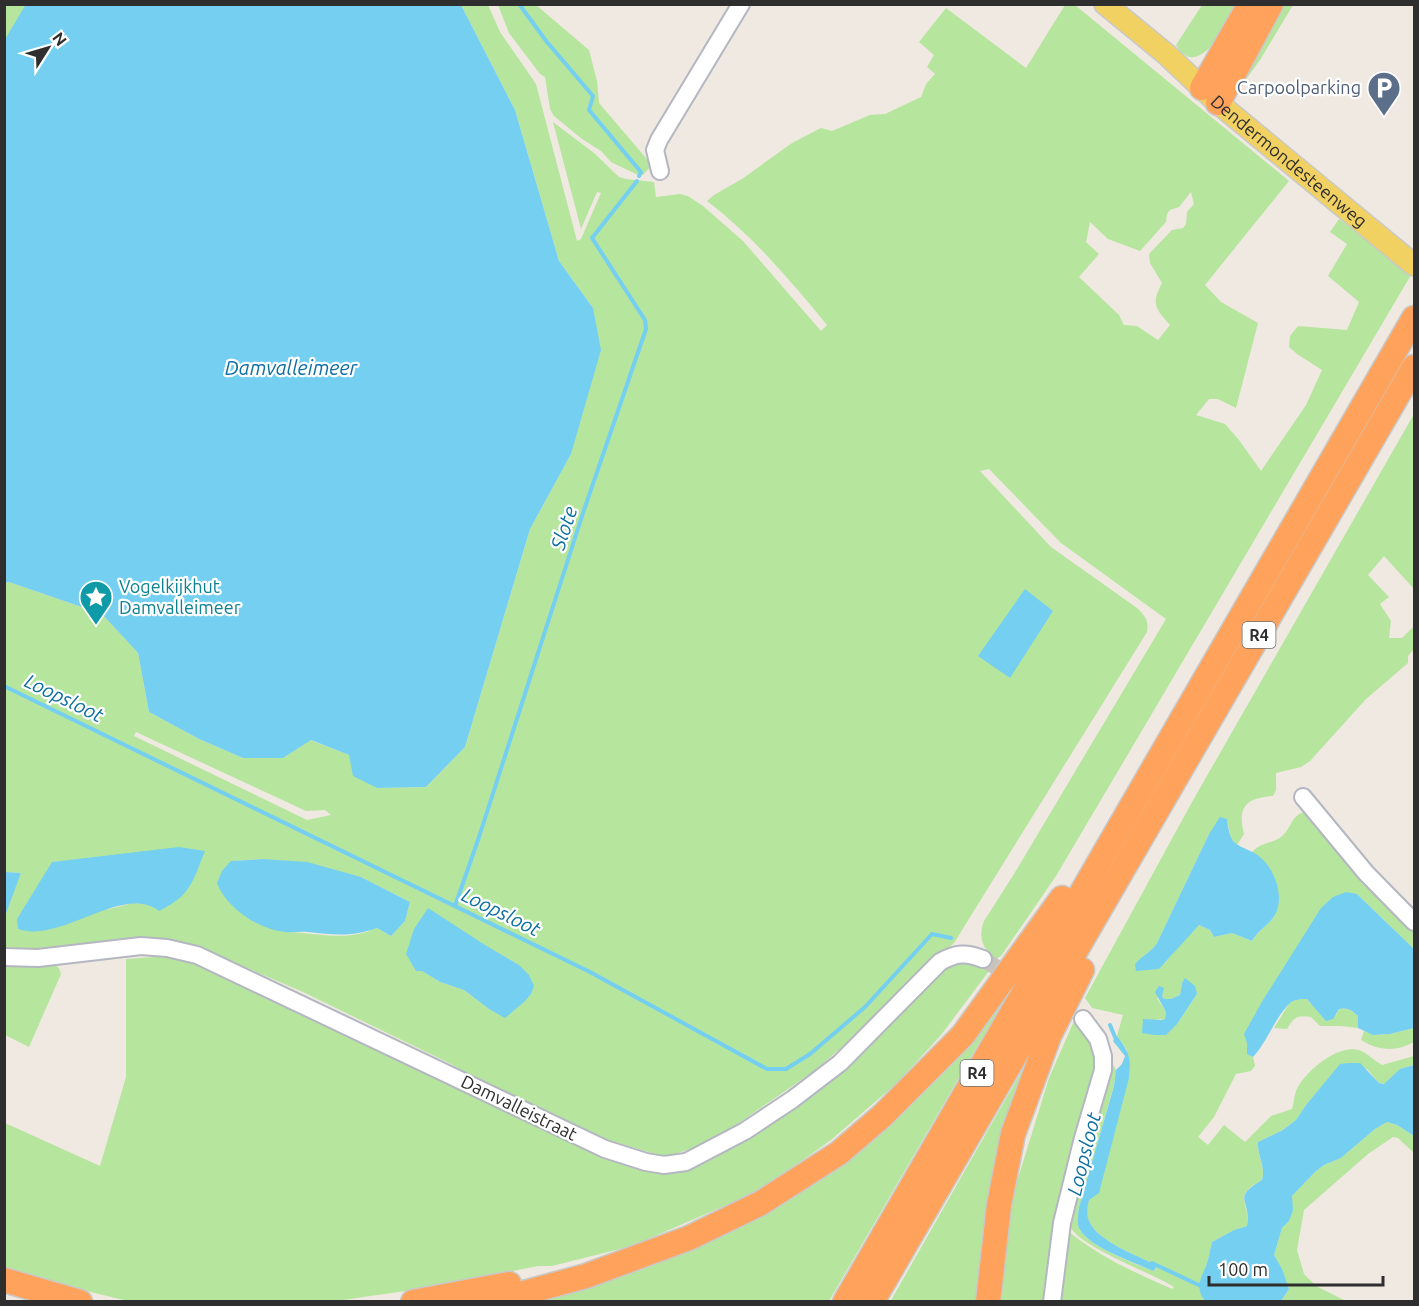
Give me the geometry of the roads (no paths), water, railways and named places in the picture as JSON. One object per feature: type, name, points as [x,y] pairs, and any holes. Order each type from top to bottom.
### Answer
[{"type":"highway","points":[[1212,92],[1250,4]]},
{"type":"highway","points":[[1212,92],[1271,4]]},
{"type":"highway","name":"R4","points":[[845,1302],[1414,318]]},
{"type":"highway","name":"R4","points":[[872,1302],[1414,366]]},
{"type":"highway","points":[[491,1302],[586,1276],[689,1238],[761,1203],[839,1153],[890,1108],[963,1035],[1065,894],[1110,845]]},
{"type":"highway","points":[[988,1302],[999,1205],[1013,1134],[1049,1036],[1106,921],[1103,904]]},
{"type":"highway","points":[[412,1302],[454,1296],[581,1269],[608,1266]]},
{"type":"highway","points":[[4,1280],[80,1302]]},
{"type":"main road","name":"Dendermondesteenweg","points":[[1105,4],[1166,54],[1184,63],[1212,92],[1414,265]]},
{"type":"main road","name":"Dendermondesteenweg","points":[[1212,92],[1414,251]]},
{"type":"street","points":[[660,171],[656,150],[659,140],[741,4]]},
{"type":"street","points":[[1303,797],[1366,873],[1414,922]]},
{"type":"street","name":"Damvalleistraat","points":[[4,957],[38,958],[141,946],[167,948],[197,955],[605,1149],[646,1162],[664,1165],[686,1162],[745,1131],[793,1099],[840,1063],[940,962],[958,954],[969,954],[983,959]]},
{"type":"street","points":[[1052,1302],[1062,1223],[1103,1070],[1103,1056],[1098,1039],[1083,1019]]},
{"type":"water","name":"Damvalleimeer","points":[[26,4],[461,5],[515,110],[559,261],[593,308],[601,350],[571,454],[530,529],[465,747],[426,787],[377,788],[353,776],[349,755],[311,740],[283,758],[243,758],[199,739],[149,712],[138,653],[102,614],[9,582],[5,583],[4,41]]},
{"type":"water","points":[[1025,589],[1053,611],[1010,678],[978,656]]},
{"type":"water","points":[[1220,817],[1227,819],[1233,841],[1258,855],[1270,869],[1278,891],[1276,913],[1252,941],[1232,933],[1214,937],[1210,930],[1199,925],[1159,969],[1136,971],[1135,964],[1157,943],[1209,834]]},
{"type":"water","points":[[179,847],[205,851],[189,887],[178,899],[159,911],[144,904],[128,904],[110,908],[53,929],[35,931],[18,929],[17,919],[52,862]]},
{"type":"water","points":[[262,859],[307,862],[361,877],[410,902],[405,921],[391,936],[377,928],[359,933],[335,934],[285,932],[264,927],[235,909],[221,892],[217,883],[222,871],[231,861]]},
{"type":"water","points":[[4,872],[21,873],[5,916]]},
{"type":"water","points":[[1346,892],[1357,894],[1414,949],[1414,1028],[1390,1034],[1373,1035],[1358,1028],[1358,1016],[1354,1012],[1344,1008],[1339,1009],[1333,1019],[1326,1021],[1307,999],[1298,1000],[1291,1002],[1284,1010],[1253,1057],[1247,1054],[1244,1034],[1263,1000],[1321,908],[1333,897]]},
{"type":"water","points":[[428,908],[519,965],[529,975],[534,986],[524,1002],[505,1018],[464,990],[440,982],[422,971],[416,971],[406,954],[414,929]]},
{"type":"water","points":[[1185,978],[1195,986],[1197,994],[1177,1024],[1166,1035],[1142,1033],[1143,1019],[1165,1019],[1166,1012],[1155,992],[1159,986],[1164,988],[1162,996],[1164,999],[1171,999],[1180,995]]},
{"type":"water","points":[[1117,1036],[1129,1056],[1129,1078],[1099,1193],[1089,1200],[1087,1214],[1090,1223],[1102,1236],[1120,1248],[1157,1265],[1154,1271],[1094,1243],[1086,1237],[1078,1225],[1079,1207],[1114,1086],[1116,1070],[1122,1064],[1125,1056],[1113,1041]]},
{"type":"water","points":[[1360,1063],[1379,1083],[1384,1084],[1400,1069],[1414,1065],[1414,1136],[1397,1125],[1387,1122],[1375,1129],[1341,1158],[1324,1165],[1315,1172],[1292,1196],[1293,1210],[1289,1221],[1282,1228],[1274,1255],[1289,1289],[1281,1301],[1205,1301],[1199,1288],[1212,1242],[1247,1226],[1245,1196],[1252,1186],[1262,1180],[1263,1175],[1258,1142],[1283,1130],[1296,1120],[1340,1064]]},
{"type":"waterway","name":"Slote","points":[[519,4],[547,42],[593,96],[589,110],[641,172],[639,176]]},
{"type":"waterway","name":"Slote","points":[[455,906],[583,513],[646,329],[645,320],[592,238],[637,181]]},
{"type":"waterway","name":"Loopsloot","points":[[4,686],[590,972],[767,1069],[786,1069],[810,1054],[865,1007],[932,934],[951,938]]},
{"type":"waterway","name":"Loopsloot","points":[[1110,1025],[1117,1042]]},
{"type":"waterway","name":"Loopsloot","points":[[1152,1263],[1203,1287]]},
{"type":"tunnel","points":[[983,959],[1015,979]]},
{"type":"place","name":"Carpoolparking","points":[[1384,117]]},
{"type":"place","name":"Vogelkijkhut Damvalleimeer","points":[[96,626]]}]
